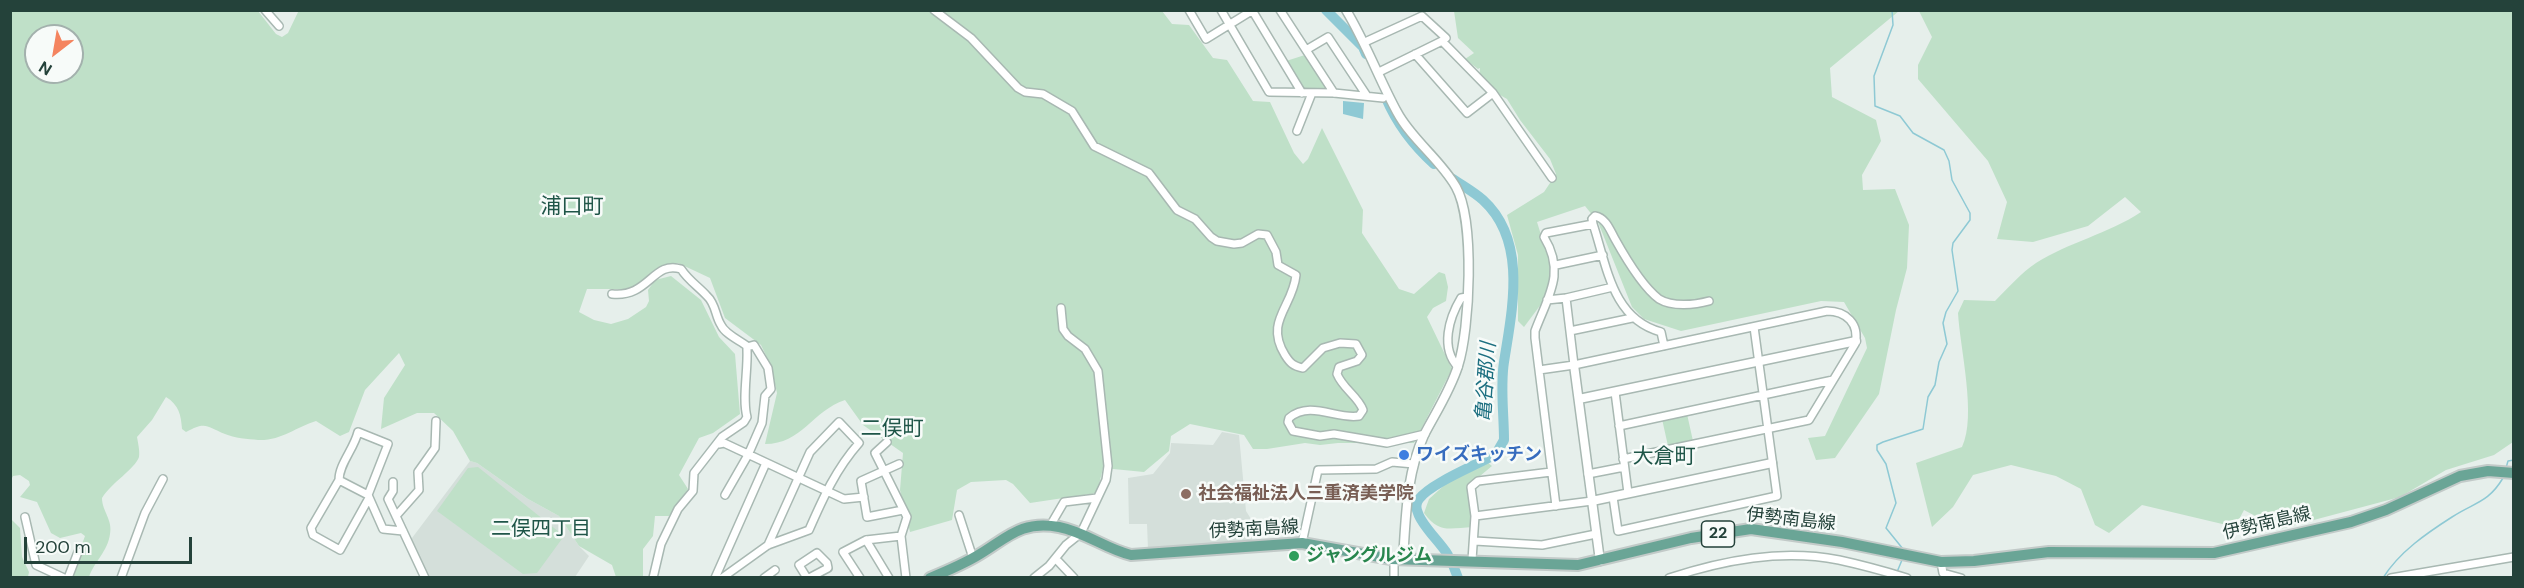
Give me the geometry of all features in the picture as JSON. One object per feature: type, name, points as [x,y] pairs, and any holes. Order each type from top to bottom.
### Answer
[{"type":"main road","name":"伊勢南島線","points":[[930,578],[973,558],[1015,530],[1032,526],[1050,526],[1081,533],[1115,550],[1131,555],[1302,543],[1398,560],[1472,560],[1548,565],[1578,565],[1691,538],[1751,529],[1842,542],[1941,562],[1974,561],[2049,552],[2214,553],[2351,522],[2386,510],[2460,476],[2488,471],[2514,473]]},
{"type":"street","points":[[265,10],[279,26]]},
{"type":"street","points":[[934,10],[971,38],[1018,88],[1025,92],[1043,94],[1072,111],[1094,146],[1149,173],[1161,186],[1171,204],[1177,210],[1195,219],[1211,237],[1224,243],[1234,244],[1242,243],[1258,234],[1267,235],[1276,252],[1278,265],[1296,275],[1295,285],[1282,310],[1277,330],[1278,342],[1290,363],[1303,368],[1323,348],[1340,343],[1356,344],[1362,355],[1357,361],[1339,367],[1337,374],[1341,382],[1360,401],[1363,410],[1359,416],[1351,417],[1327,411],[1298,412],[1289,418],[1288,422],[1293,431],[1320,436],[1342,435],[1386,443],[1425,434]]},
{"type":"street","points":[[1189,10],[1206,39],[1252,11],[1302,93]]},
{"type":"street","points":[[1221,10],[1269,92],[1334,93],[1387,98]]},
{"type":"street","points":[[1280,10],[1334,93]]},
{"type":"street","points":[[1346,10],[1379,72],[1387,98],[1411,133],[1451,180],[1461,200],[1468,236],[1465,336],[1458,367],[1425,434],[1414,464],[1394,578]]},
{"type":"street","points":[[1365,42],[1422,16],[1446,38],[1379,72]]},
{"type":"street","points":[[1306,50],[1328,37],[1367,96]]},
{"type":"street","points":[[1442,41],[1493,93],[1552,178]]},
{"type":"street","points":[[1415,54],[1467,113],[1493,93]]},
{"type":"street","points":[[1297,131],[1312,93]]},
{"type":"street","points":[[1664,346],[1661,332],[1632,318],[1620,304],[1593,224],[1592,219],[1595,216],[1604,220],[1630,264],[1660,299],[1674,304],[1709,302]]},
{"type":"street","points":[[1556,506],[1535,331],[1555,276],[1556,265],[1544,237],[1546,233],[1593,224]]},
{"type":"street","points":[[1556,265],[1603,255]]},
{"type":"street","points":[[612,294],[625,295],[639,289],[667,267],[681,269],[694,287],[708,296],[714,305],[719,324],[724,330],[747,347]]},
{"type":"street","points":[[1547,300],[1613,287]]},
{"type":"street","points":[[1458,367],[1449,356],[1449,330],[1461,298],[1467,297]]},
{"type":"street","points":[[1566,298],[1600,561]]},
{"type":"street","points":[[1034,578],[1081,533],[1106,480],[1108,466],[1098,372],[1085,349],[1068,336],[1063,329],[1061,308]]},
{"type":"street","points":[[1539,370],[1574,365],[1827,311],[1846,316],[1853,323],[1856,341],[1809,420],[1623,463],[1588,474]]},
{"type":"street","points":[[1570,331],[1632,318]]},
{"type":"street","points":[[1613,497],[1618,531],[1777,496],[1754,327]]},
{"type":"street","points":[[1579,399],[1856,341]]},
{"type":"street","points":[[725,495],[748,455],[762,423],[763,401],[771,389],[768,368],[754,345],[747,347]]},
{"type":"street","points":[[653,578],[661,544],[678,509],[693,491],[694,473],[722,438],[744,422],[747,417],[745,407],[748,377],[747,347]]},
{"type":"street","points":[[1618,426],[1833,380]]},
{"type":"street","points":[[1614,392],[1628,493]]},
{"type":"street","points":[[396,516],[419,490],[418,472],[435,448],[436,421]]},
{"type":"street","points":[[722,578],[768,545],[809,530],[826,490],[842,462],[859,442],[839,422],[810,452],[768,545]]},
{"type":"street","points":[[358,432],[388,444],[369,496],[340,550],[313,535],[311,528],[339,480],[339,472],[355,445],[358,432]]},
{"type":"street","points":[[887,442],[875,453],[906,517],[901,536],[906,578]]},
{"type":"street","points":[[719,444],[724,443],[844,500],[864,497]]},
{"type":"street","points":[[1302,543],[1318,470],[1376,469],[1392,462],[1414,464]]},
{"type":"street","points":[[716,578],[766,463]]},
{"type":"street","points":[[1475,516],[1592,501],[1772,463]]},
{"type":"street","points":[[899,464],[861,480],[867,517],[903,510]]},
{"type":"street","points":[[1472,560],[1475,516],[1471,487],[1478,482],[1551,472]]},
{"type":"street","points":[[121,578],[145,513],[163,479]]},
{"type":"street","points":[[339,480],[369,496],[383,529],[403,531]]},
{"type":"street","points":[[393,482],[393,491],[388,499],[425,578]]},
{"type":"street","points":[[1050,526],[1064,502],[1097,498]]},
{"type":"street","points":[[959,514],[973,558]]},
{"type":"street","points":[[25,517],[36,565],[66,578],[78,552]]},
{"type":"street","points":[[1474,541],[1542,545],[1596,534]]},
{"type":"street","points":[[860,578],[843,552],[866,540],[901,536]]},
{"type":"street","points":[[866,540],[889,578]]},
{"type":"street","points":[[1669,578],[1731,561],[1783,555],[1837,560],[1907,578]]},
{"type":"street","points":[[2391,578],[2514,557]]},
{"type":"street","points":[[1056,559],[1074,578]]},
{"type":"street","points":[[1941,562],[1943,573],[1961,578]]},
{"type":"street","points":[[765,577],[775,570]]},
{"type":"shaded area","name":"社会福祉法人三重済美学院","points":[[1222,432],[1239,435],[1246,511],[1251,519],[1252,543],[1148,549],[1147,524],[1129,524],[1128,478],[1153,474],[1170,453],[1171,443],[1213,445]]},
{"type":"shaded area","points":[[470,461],[477,463],[528,499],[559,516],[579,546],[589,556],[575,577],[429,577],[409,542]]},
{"type":"green space","points":[[299,10],[1162,11],[1172,24],[1189,25],[1213,58],[1227,60],[1253,101],[1270,102],[1294,153],[1303,164],[1308,159],[1322,128],[1363,210],[1362,233],[1399,289],[1414,294],[1439,272],[1445,274],[1448,287],[1446,301],[1433,308],[1427,317],[1452,369],[1414,443],[1320,445],[1305,443],[1253,449],[1244,435],[1190,424],[1171,436],[1169,451],[1144,472],[1103,468],[1097,493],[1030,503],[1013,484],[1006,480],[971,482],[957,490],[952,520],[910,532],[900,490],[903,453],[863,425],[845,400],[834,405],[788,439],[765,444],[777,393],[771,366],[761,345],[725,318],[710,278],[678,263],[663,266],[634,287],[587,289],[579,312],[594,320],[611,324],[628,319],[646,307],[649,301],[648,290],[655,280],[671,276],[701,300],[719,337],[735,354],[740,414],[713,433],[699,438],[679,475],[688,489],[669,516],[655,516],[653,536],[643,549],[643,577],[616,577],[612,565],[579,546],[559,516],[528,499],[477,463],[470,461],[453,431],[434,413],[417,413],[381,429],[384,398],[405,365],[399,353],[365,390],[349,432],[340,436],[316,421],[266,440],[241,438],[206,426],[186,432],[182,429],[177,407],[166,397],[152,420],[137,437],[139,457],[137,462],[102,498],[111,529],[104,551],[89,577],[70,577],[85,536],[81,533],[60,538],[51,533],[37,502],[20,497],[30,485],[29,481],[20,475],[13,476],[11,480],[11,11],[258,11],[276,34],[282,37],[288,33]]},
{"type":"green space","points":[[1454,11],[1899,11],[1830,68],[1832,97],[1876,120],[1881,141],[1862,175],[1863,190],[1895,189],[1909,225],[1907,268],[1879,394],[1835,458],[1816,460],[1808,438],[1825,436],[1867,348],[1865,338],[1844,302],[1821,301],[1681,331],[1644,319],[1632,307],[1598,222],[1585,206],[1537,222],[1552,270],[1545,299],[1524,327],[1518,321],[1518,255],[1507,215],[1544,192],[1556,174],[1550,159],[1507,99],[1479,83],[1480,68],[1478,69],[1465,59],[1474,53],[1458,38]]},
{"type":"green space","points":[[1919,11],[2513,11],[2513,442],[2494,455],[2446,470],[2400,497],[2280,529],[2244,510],[2235,527],[2142,505],[2109,533],[2095,525],[2081,489],[2056,476],[2011,465],[1973,475],[1953,507],[1932,527],[1916,463],[1962,447],[1966,434],[1968,400],[1958,313],[1964,300],[1995,301],[2036,263],[2141,212],[2125,197],[2088,226],[2033,242],[1997,239],[2007,202],[1988,161],[1918,79],[1918,65],[1932,37]]},
{"type":"green space","points":[[1308,54],[1334,93],[1302,93],[1283,62]]},
{"type":"green space","points":[[1687,414],[1693,441],[1668,446],[1662,419]]},
{"type":"green space","points":[[1487,462],[1492,466],[1468,486],[1473,527],[1451,529],[1440,527],[1429,520],[1424,513],[1429,499],[1449,481]]},
{"type":"green space","points":[[478,467],[564,536],[537,573],[523,574],[437,511],[468,468]]},
{"type":"green space","points":[[10,518],[20,528],[22,557],[29,572],[28,577],[11,577]]},
{"type":"water","points":[[1343,101],[1364,103],[1363,119],[1343,114]]},
{"type":"waterway","name":"亀谷郡川","points":[[1326,10],[1363,47],[1366,54]]},
{"type":"waterway","points":[[1892,10],[1893,25],[1874,76],[1875,106],[1900,116],[1913,133],[1944,150],[1949,161],[1952,180],[1970,213],[1970,220],[1953,243],[1958,291],[1946,312],[1943,323],[1947,344],[1939,362],[1935,385],[1928,397],[1923,429],[1877,445],[1877,450],[1886,464],[1896,503],[1886,528],[1903,549]]},
{"type":"waterway","name":"亀谷郡川","points":[[1386,98],[1406,134],[1434,164]]},
{"type":"waterway","name":"亀谷郡川","points":[[1448,555],[1423,523],[1417,511],[1417,504],[1419,499],[1433,487],[1496,454],[1504,440],[1503,371],[1513,299],[1512,256],[1506,235],[1497,217],[1483,200],[1453,179]]},
{"type":"waterway","points":[[2506,468],[2508,461],[2514,460]]},
{"type":"waterway","points":[[2383,578],[2414,544],[2452,517],[2492,493],[2503,478]]},
{"type":"waterway","points":[[1897,572],[1902,560]]},
{"type":"waterway","name":"亀谷郡川","points":[[1453,565],[1458,578]]},
{"type":"place","name":"ワイズキッチン","points":[[1404,455]]},
{"type":"place","name":"社会福祉法人三重済美学院","points":[[1186,494]]},
{"type":"place","name":"ジャングルジム","points":[[1294,556]]},
{"type":"district","name":"浦口町","points":[[572,207]]},
{"type":"district","name":"二俣町","points":[[892,429]]},
{"type":"district","name":"大倉町","points":[[1664,457]]},
{"type":"district","name":"二俣四丁目","points":[[541,530]]}]
